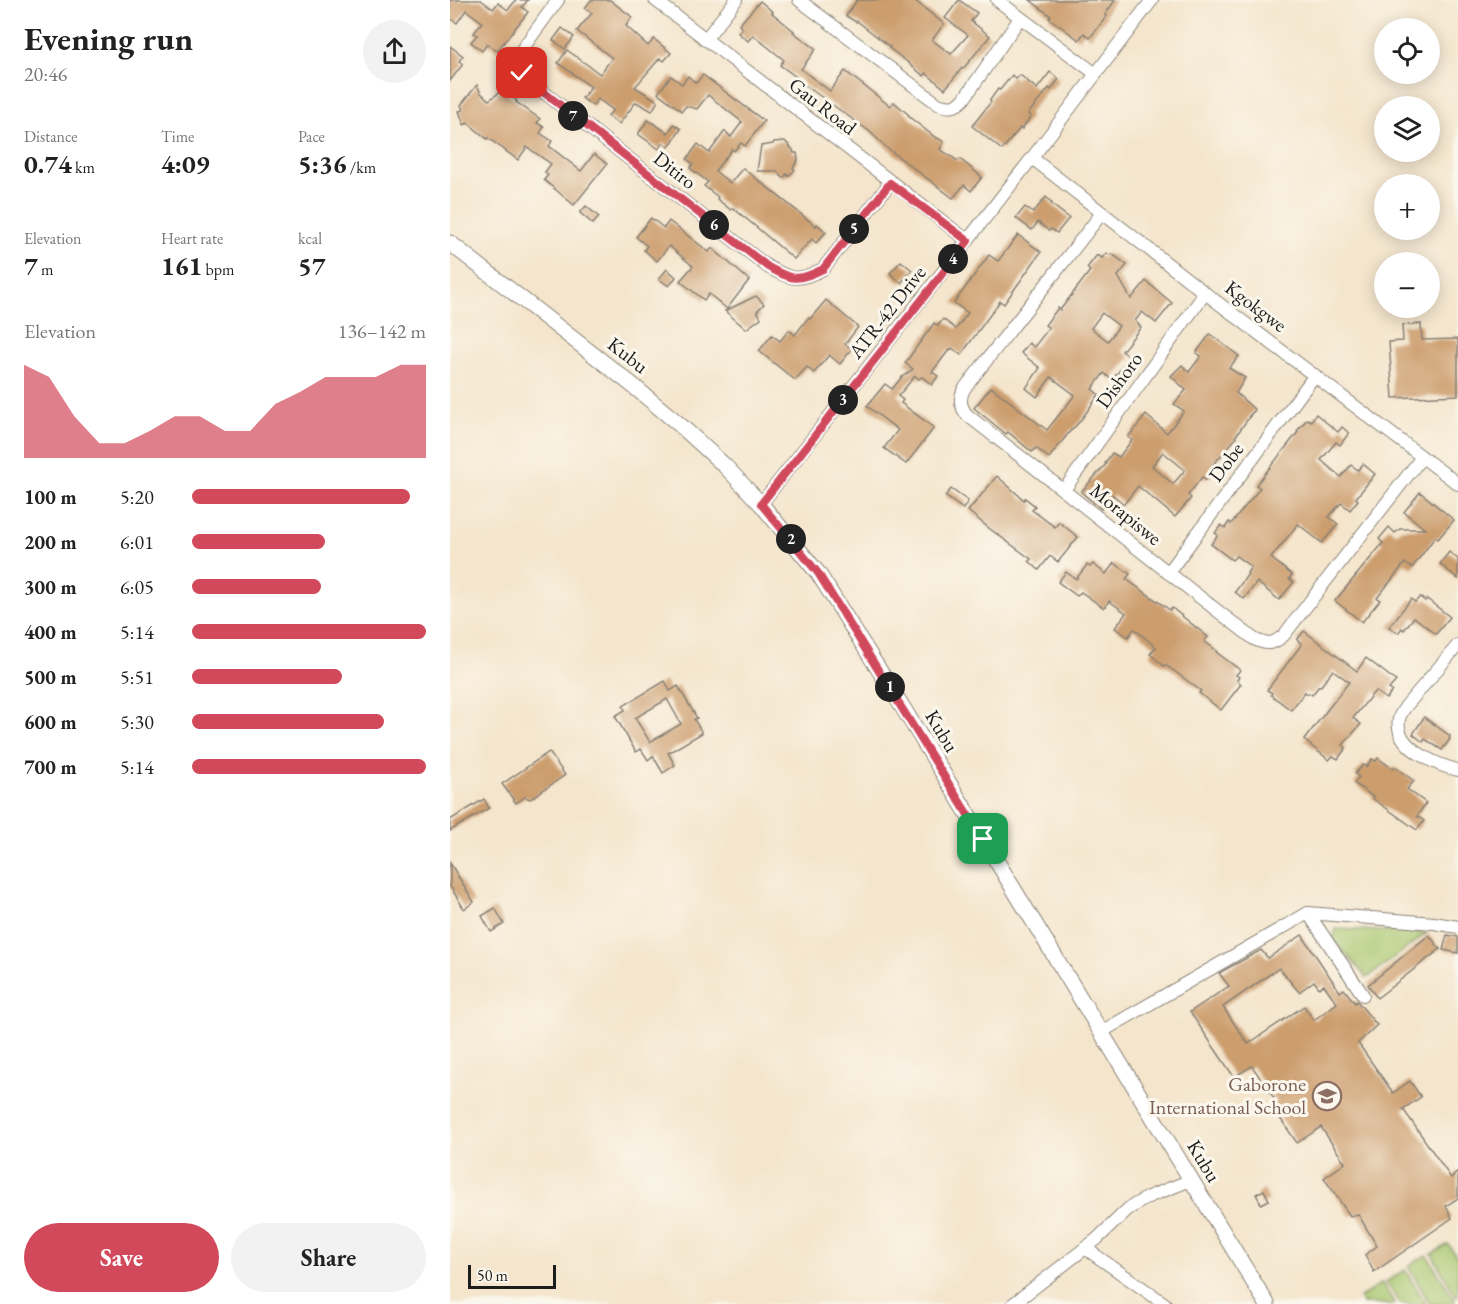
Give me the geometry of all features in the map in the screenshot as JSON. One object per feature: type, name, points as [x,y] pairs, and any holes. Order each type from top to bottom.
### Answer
[{"type":"main road","name":"Kubu","points":[[450,243],[680,425],[725,466],[803,553],[828,589],[1267,1304]]},
{"type":"street","name":"Ditiro","points":[[558,0],[519,54],[522,73],[768,267],[795,279],[808,277],[823,269],[890,183]]},
{"type":"street","name":"Gau Road","points":[[655,0],[968,241]]},
{"type":"street","points":[[705,40],[736,0]]},
{"type":"street","points":[[799,0],[939,104],[953,107],[964,99],[1020,18]]},
{"type":"street","points":[[997,0],[1096,74]]},
{"type":"street","name":"ATR-42 Drive","points":[[761,504],[968,241],[1152,0]]},
{"type":"street","name":"Kgokgwe","points":[[1032,158],[1205,293],[1458,484]]},
{"type":"street","name":"Morapiswe","points":[[1102,213],[964,388],[961,394],[961,408],[1254,639],[1270,644],[1284,635],[1422,456]]},
{"type":"street","name":"Dishoro","points":[[1064,489],[1205,293]]},
{"type":"street","name":"Dobe","points":[[1168,573],[1315,375]]},
{"type":"street","points":[[1458,645],[1406,706],[1400,715],[1399,728],[1406,743],[1422,755],[1441,766],[1458,770]]},
{"type":"street","points":[[1101,1032],[1308,913],[1458,927]]},
{"type":"street","points":[[1308,913],[1363,996]]},
{"type":"street","points":[[1013,1304],[1097,1239],[1128,1209],[1148,1197],[1191,1180]]},
{"type":"street","points":[[1085,1248],[1165,1304]]},
{"type":"green space","points":[[1336,929],[1427,933],[1367,978],[1333,939]]},
{"type":"green space","points":[[1448,1244],[1458,1259],[1458,1296],[1456,1297],[1432,1254]]},
{"type":"green space","points":[[1427,1255],[1455,1301],[1451,1304],[1430,1304],[1408,1266]]},
{"type":"green space","points":[[1405,1270],[1426,1304],[1400,1304],[1386,1282]]},
{"type":"green space","points":[[1382,1283],[1395,1304],[1363,1304],[1359,1298]]},
{"type":"building","points":[[450,0],[481,0],[493,9],[498,3],[508,10],[516,0],[528,0],[522,7],[528,12],[497,51],[487,44],[482,51],[471,42],[477,35],[474,33],[482,22],[466,10],[457,23],[450,18]]},
{"type":"building","points":[[591,0],[610,0],[632,17],[626,26],[648,46],[654,39],[671,53],[664,61],[660,58],[635,87],[658,101],[652,111],[636,102],[619,124],[608,116],[613,110],[598,99],[593,106],[582,98],[591,87],[558,63],[567,50],[600,74],[612,58],[577,31],[592,13],[585,8]]},
{"type":"building","points":[[857,0],[914,0],[944,24],[932,40],[951,54],[968,35],[945,18],[959,0],[977,13],[971,21],[990,36],[945,89],[926,73],[924,76],[857,21],[846,16]]},
{"type":"building","points":[[1030,0],[1115,0],[1105,15],[1107,16],[1090,38],[1084,33],[1079,40],[1049,18],[1051,16]]},
{"type":"building","points":[[760,1],[793,32],[816,49],[801,69],[830,91],[845,71],[890,106],[894,102],[908,116],[944,142],[940,149],[958,161],[960,159],[982,177],[971,191],[964,185],[953,198],[887,148],[869,131],[802,83],[780,65],[784,60],[753,35],[748,41],[738,33],[742,28],[739,25]]},
{"type":"building","points":[[562,28],[574,37],[565,49],[553,40]]},
{"type":"building","points":[[450,46],[463,56],[459,61],[463,64],[450,81]]},
{"type":"building","points":[[1050,72],[1059,79],[1028,114],[1031,116],[1022,129],[1020,128],[1002,150],[972,126],[998,89],[1000,90],[1012,75],[1016,79],[1020,75],[1037,89]]},
{"type":"building","points":[[703,75],[764,121],[745,146],[741,143],[734,151],[732,149],[715,171],[730,183],[743,168],[826,232],[816,243],[812,239],[794,259],[733,208],[731,210],[717,199],[718,197],[704,186],[708,182],[690,168],[693,164],[687,159],[698,144],[709,153],[725,131],[731,137],[742,122],[708,95],[697,109],[686,106],[682,111],[658,93],[671,76],[682,84],[688,76],[696,83]]},
{"type":"building","points":[[477,85],[481,93],[489,100],[503,90],[540,119],[537,123],[544,127],[540,133],[552,141],[549,146],[581,171],[594,154],[607,164],[574,205],[544,180],[548,175],[545,172],[551,164],[527,147],[518,160],[468,123],[464,125],[459,111],[463,110],[461,105]]},
{"type":"building","points":[[648,120],[668,133],[674,124],[681,129],[669,147],[663,143],[659,149],[638,134]]},
{"type":"building","points":[[785,141],[794,153],[797,153],[798,160],[793,168],[795,170],[783,178],[777,171],[757,171],[761,146]]},
{"type":"building","points":[[1046,197],[1069,218],[1057,233],[1051,229],[1049,231],[1038,222],[1032,230],[1016,218],[1025,207],[1033,213]]},
{"type":"building","points":[[586,206],[599,217],[593,224],[580,213]]},
{"type":"building","points":[[651,218],[664,228],[669,221],[709,252],[712,248],[749,280],[727,309],[709,294],[704,300],[680,281],[693,266],[669,246],[657,261],[644,250],[647,246],[636,237]]},
{"type":"building","points":[[1018,235],[1041,252],[1004,304],[1000,301],[961,355],[952,348],[949,350],[932,372],[938,376],[932,385],[922,377],[919,379],[915,376],[898,396],[903,400],[901,403],[934,428],[906,464],[884,448],[898,430],[867,406],[885,384],[892,389],[913,369],[905,363],[934,323],[938,326],[943,319],[956,329],[968,313],[954,303],[989,255],[998,261]]},
{"type":"building","points":[[1107,253],[1112,254],[1127,265],[1118,276],[1131,299],[1146,281],[1172,303],[1156,323],[1142,312],[1135,321],[1141,327],[1122,351],[1130,357],[1112,380],[1104,373],[1092,389],[1099,395],[1049,458],[1036,448],[1032,452],[974,408],[991,387],[1047,430],[1075,395],[1051,377],[1037,397],[1026,388],[1040,368],[1021,353],[1029,343],[1034,347],[1049,328],[1045,325],[1058,308],[1060,310],[1090,271],[1087,268],[1097,255],[1102,258]],"holes":[[[1102,313],[1119,326],[1108,341],[1091,328]]]},
{"type":"building","points":[[901,261],[912,270],[901,283],[890,273]]},
{"type":"building","points":[[667,269],[676,277],[669,286],[659,279]]},
{"type":"building","points":[[756,296],[764,304],[757,311],[761,318],[746,329],[725,311]]},
{"type":"building","points":[[826,300],[858,327],[845,344],[852,349],[840,364],[829,355],[814,373],[807,367],[795,380],[759,351],[772,335],[780,341],[789,330],[795,335]]},
{"type":"building","points":[[1421,324],[1422,340],[1458,339],[1458,395],[1393,398],[1389,342],[1403,341],[1402,325]]},
{"type":"building","points":[[1210,334],[1239,356],[1229,368],[1245,378],[1236,393],[1255,410],[1236,438],[1213,465],[1216,467],[1206,480],[1202,477],[1188,495],[1191,498],[1175,517],[1138,486],[1124,504],[1113,495],[1101,509],[1081,492],[1106,464],[1112,453],[1119,457],[1132,440],[1128,437],[1146,415],[1167,433],[1184,411],[1174,404],[1186,390],[1171,376],[1182,365],[1189,372],[1201,356],[1196,353]],"holes":[[[1163,452],[1185,470],[1173,484],[1152,466]]]},
{"type":"building","points":[[1316,414],[1338,432],[1342,427],[1349,433],[1340,445],[1336,442],[1321,460],[1341,477],[1351,465],[1358,470],[1363,464],[1375,474],[1356,498],[1358,500],[1350,510],[1341,503],[1329,517],[1338,524],[1322,543],[1298,524],[1271,558],[1292,575],[1289,579],[1294,582],[1279,600],[1257,582],[1244,599],[1235,592],[1251,567],[1236,556],[1232,560],[1211,544],[1218,535],[1215,533],[1221,525],[1225,528],[1229,522],[1231,524],[1260,488],[1256,485],[1297,431],[1307,419],[1311,421]]},
{"type":"building","points":[[997,476],[1024,500],[1025,498],[1035,506],[1032,510],[1055,527],[1059,522],[1078,537],[1058,562],[1050,556],[1039,570],[1029,561],[1031,559],[968,511]]},
{"type":"building","points":[[951,489],[968,501],[963,509],[945,496]]},
{"type":"building","points":[[1420,492],[1454,520],[1438,539],[1435,537],[1412,568],[1405,563],[1377,598],[1380,600],[1362,622],[1335,601],[1383,543],[1379,539],[1389,527],[1395,533],[1400,529],[1425,529],[1404,512]]},
{"type":"building","points":[[1449,552],[1458,559],[1458,579],[1440,564]]},
{"type":"building","points":[[1114,563],[1130,574],[1126,579],[1170,610],[1172,608],[1208,637],[1204,641],[1240,670],[1236,675],[1241,684],[1221,710],[1199,693],[1201,691],[1150,654],[1156,647],[1134,629],[1128,637],[1115,628],[1126,613],[1109,601],[1104,608],[1081,592],[1077,596],[1058,582],[1066,572],[1076,579],[1087,565],[1090,567],[1093,564],[1106,574]]},
{"type":"building","points":[[1420,597],[1425,601],[1427,599],[1450,617],[1436,634],[1414,617],[1404,630],[1402,628],[1398,633],[1389,627],[1411,599],[1415,602]]},
{"type":"building","points":[[1304,631],[1357,671],[1366,658],[1396,681],[1389,689],[1392,691],[1386,699],[1375,691],[1353,718],[1361,724],[1343,745],[1346,748],[1338,759],[1333,756],[1329,760],[1304,740],[1349,682],[1333,670],[1312,695],[1305,692],[1291,710],[1267,690],[1302,644],[1297,640]]},
{"type":"building","points":[[665,681],[670,691],[678,686],[697,718],[694,719],[702,733],[668,753],[675,765],[663,773],[653,756],[648,760],[641,749],[636,752],[615,716],[625,710],[623,706]],"holes":[[[667,699],[681,724],[650,742],[635,718]]]},
{"type":"building","points":[[1424,717],[1450,736],[1442,750],[1425,739],[1423,742],[1413,734]]},
{"type":"building","points":[[549,752],[565,775],[530,799],[525,797],[516,803],[502,784]]},
{"type":"building","points":[[1378,758],[1414,781],[1407,789],[1426,803],[1417,816],[1424,821],[1417,830],[1354,783],[1359,777],[1355,774],[1363,765],[1366,767],[1372,759],[1376,761]]},
{"type":"building","points":[[484,799],[489,808],[450,831],[450,820]]},
{"type":"building","points":[[450,863],[474,902],[464,909],[450,886]]},
{"type":"building","points":[[495,908],[504,924],[491,932],[482,916]]},
{"type":"building","points":[[1302,935],[1340,992],[1344,989],[1377,1025],[1358,1043],[1393,1093],[1410,1081],[1421,1097],[1403,1109],[1451,1178],[1458,1172],[1458,1198],[1446,1206],[1452,1218],[1374,1272],[1365,1255],[1377,1246],[1358,1214],[1350,1216],[1324,1178],[1345,1163],[1321,1127],[1297,1143],[1271,1105],[1276,1101],[1252,1066],[1234,1077],[1190,1012],[1229,986],[1219,973],[1261,950],[1268,958]],"holes":[[[1279,968],[1299,992],[1314,981],[1319,988],[1324,985],[1337,1003],[1314,1020],[1304,1006],[1248,1044],[1223,1007]]]},
{"type":"building","points":[[1429,935],[1440,949],[1377,998],[1368,985]]},
{"type":"building","points":[[1447,935],[1458,937],[1458,953],[1443,950]]},
{"type":"building","points":[[1264,1190],[1269,1200],[1261,1204],[1256,1194]]},
{"type":"place","name":"Gaborone International School","points":[[1327,1096]]},
{"type":"route","points":[[522,73],[768,267],[783,275],[795,279],[808,277],[823,269],[890,183],[968,241],[761,504],[818,573],[983,839]]}]
